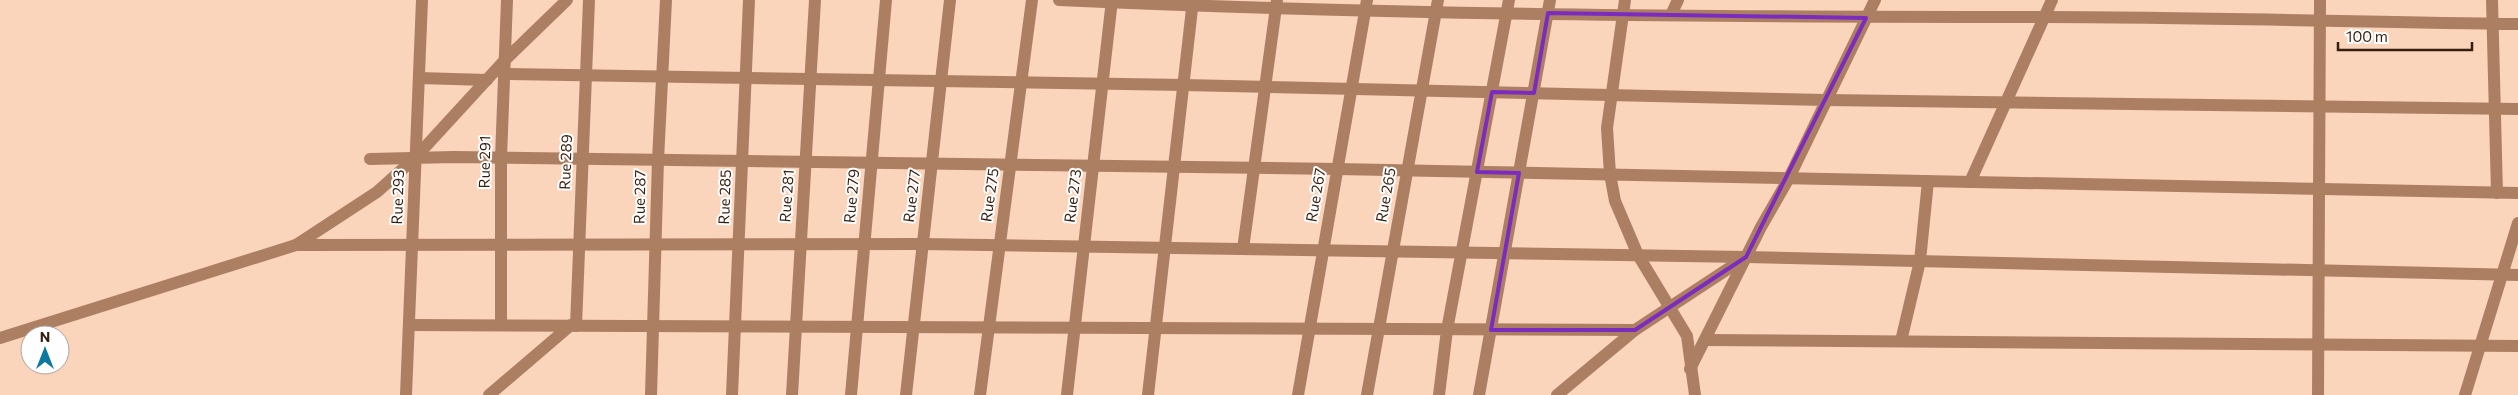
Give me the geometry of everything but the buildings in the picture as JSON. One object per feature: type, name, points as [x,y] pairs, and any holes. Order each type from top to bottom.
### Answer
[{"type":"street","name":"Rue 293","points":[[406,395],[422,0]]},
{"type":"street","name":"Rue 291","points":[[501,325],[501,158],[507,0]]},
{"type":"street","points":[[0,338],[296,245],[377,192],[415,158],[504,61],[567,0]]},
{"type":"street","name":"Rue 289","points":[[574,326],[588,0]]},
{"type":"street","name":"Rue 287","points":[[652,395],[655,244],[666,0]]},
{"type":"street","name":"Rue 285","points":[[732,395],[749,0]]},
{"type":"street","name":"Rue 281","points":[[792,395],[815,0]]},
{"type":"street","name":"Rue 279","points":[[852,395],[886,0]]},
{"type":"street","name":"Rue 277","points":[[906,395],[950,0]]},
{"type":"street","name":"Rue 275","points":[[980,395],[1032,0]]},
{"type":"street","points":[[1058,0],[1276,5],[1436,6],[1507,13],[1671,16],[2044,17],[2518,24]]},
{"type":"street","points":[[1439,395],[1447,330],[1509,0]]},
{"type":"street","points":[[1479,395],[1550,0]]},
{"type":"street","points":[[1625,0],[1607,128],[1610,174],[1616,201],[1638,255],[1687,336],[1695,395]]},
{"type":"street","points":[[1671,16],[1678,0]]},
{"type":"street","points":[[1690,369],[1746,257],[1789,178],[1875,0]]},
{"type":"street","points":[[1970,182],[2052,0]]},
{"type":"street","points":[[2318,395],[2320,0]]},
{"type":"street","points":[[2492,0],[2496,193]]},
{"type":"street","name":"Rue 273","points":[[1067,395],[1112,1]]},
{"type":"street","points":[[1148,395],[1193,3]]},
{"type":"street","points":[[1243,249],[1276,5]]},
{"type":"street","name":"Rue 267","points":[[1298,395],[1366,6]]},
{"type":"street","name":"Rue 265","points":[[1367,395],[1436,6]]},
{"type":"street","points":[[503,74],[1102,83],[1826,100],[2518,109]]},
{"type":"street","points":[[419,78],[487,80]]},
{"type":"street","points":[[370,159],[582,158],[1175,166],[2518,193]]},
{"type":"street","points":[[1901,341],[1920,261],[1928,181]]},
{"type":"street","points":[[2465,395],[2518,223]]},
{"type":"street","points":[[296,245],[923,244],[1083,246],[1746,257],[2518,275]]},
{"type":"street","points":[[1558,395],[1635,330],[1746,257]]},
{"type":"street","points":[[409,325],[1635,330]]},
{"type":"street","points":[[489,395],[574,326]]},
{"type":"street","points":[[1705,340],[2518,346]]},
{"type":"highlighted area","points":[[1548,13],[1866,18],[1746,257],[1635,330],[1491,330],[1519,173],[1477,172],[1492,92],[1534,93]]}]
